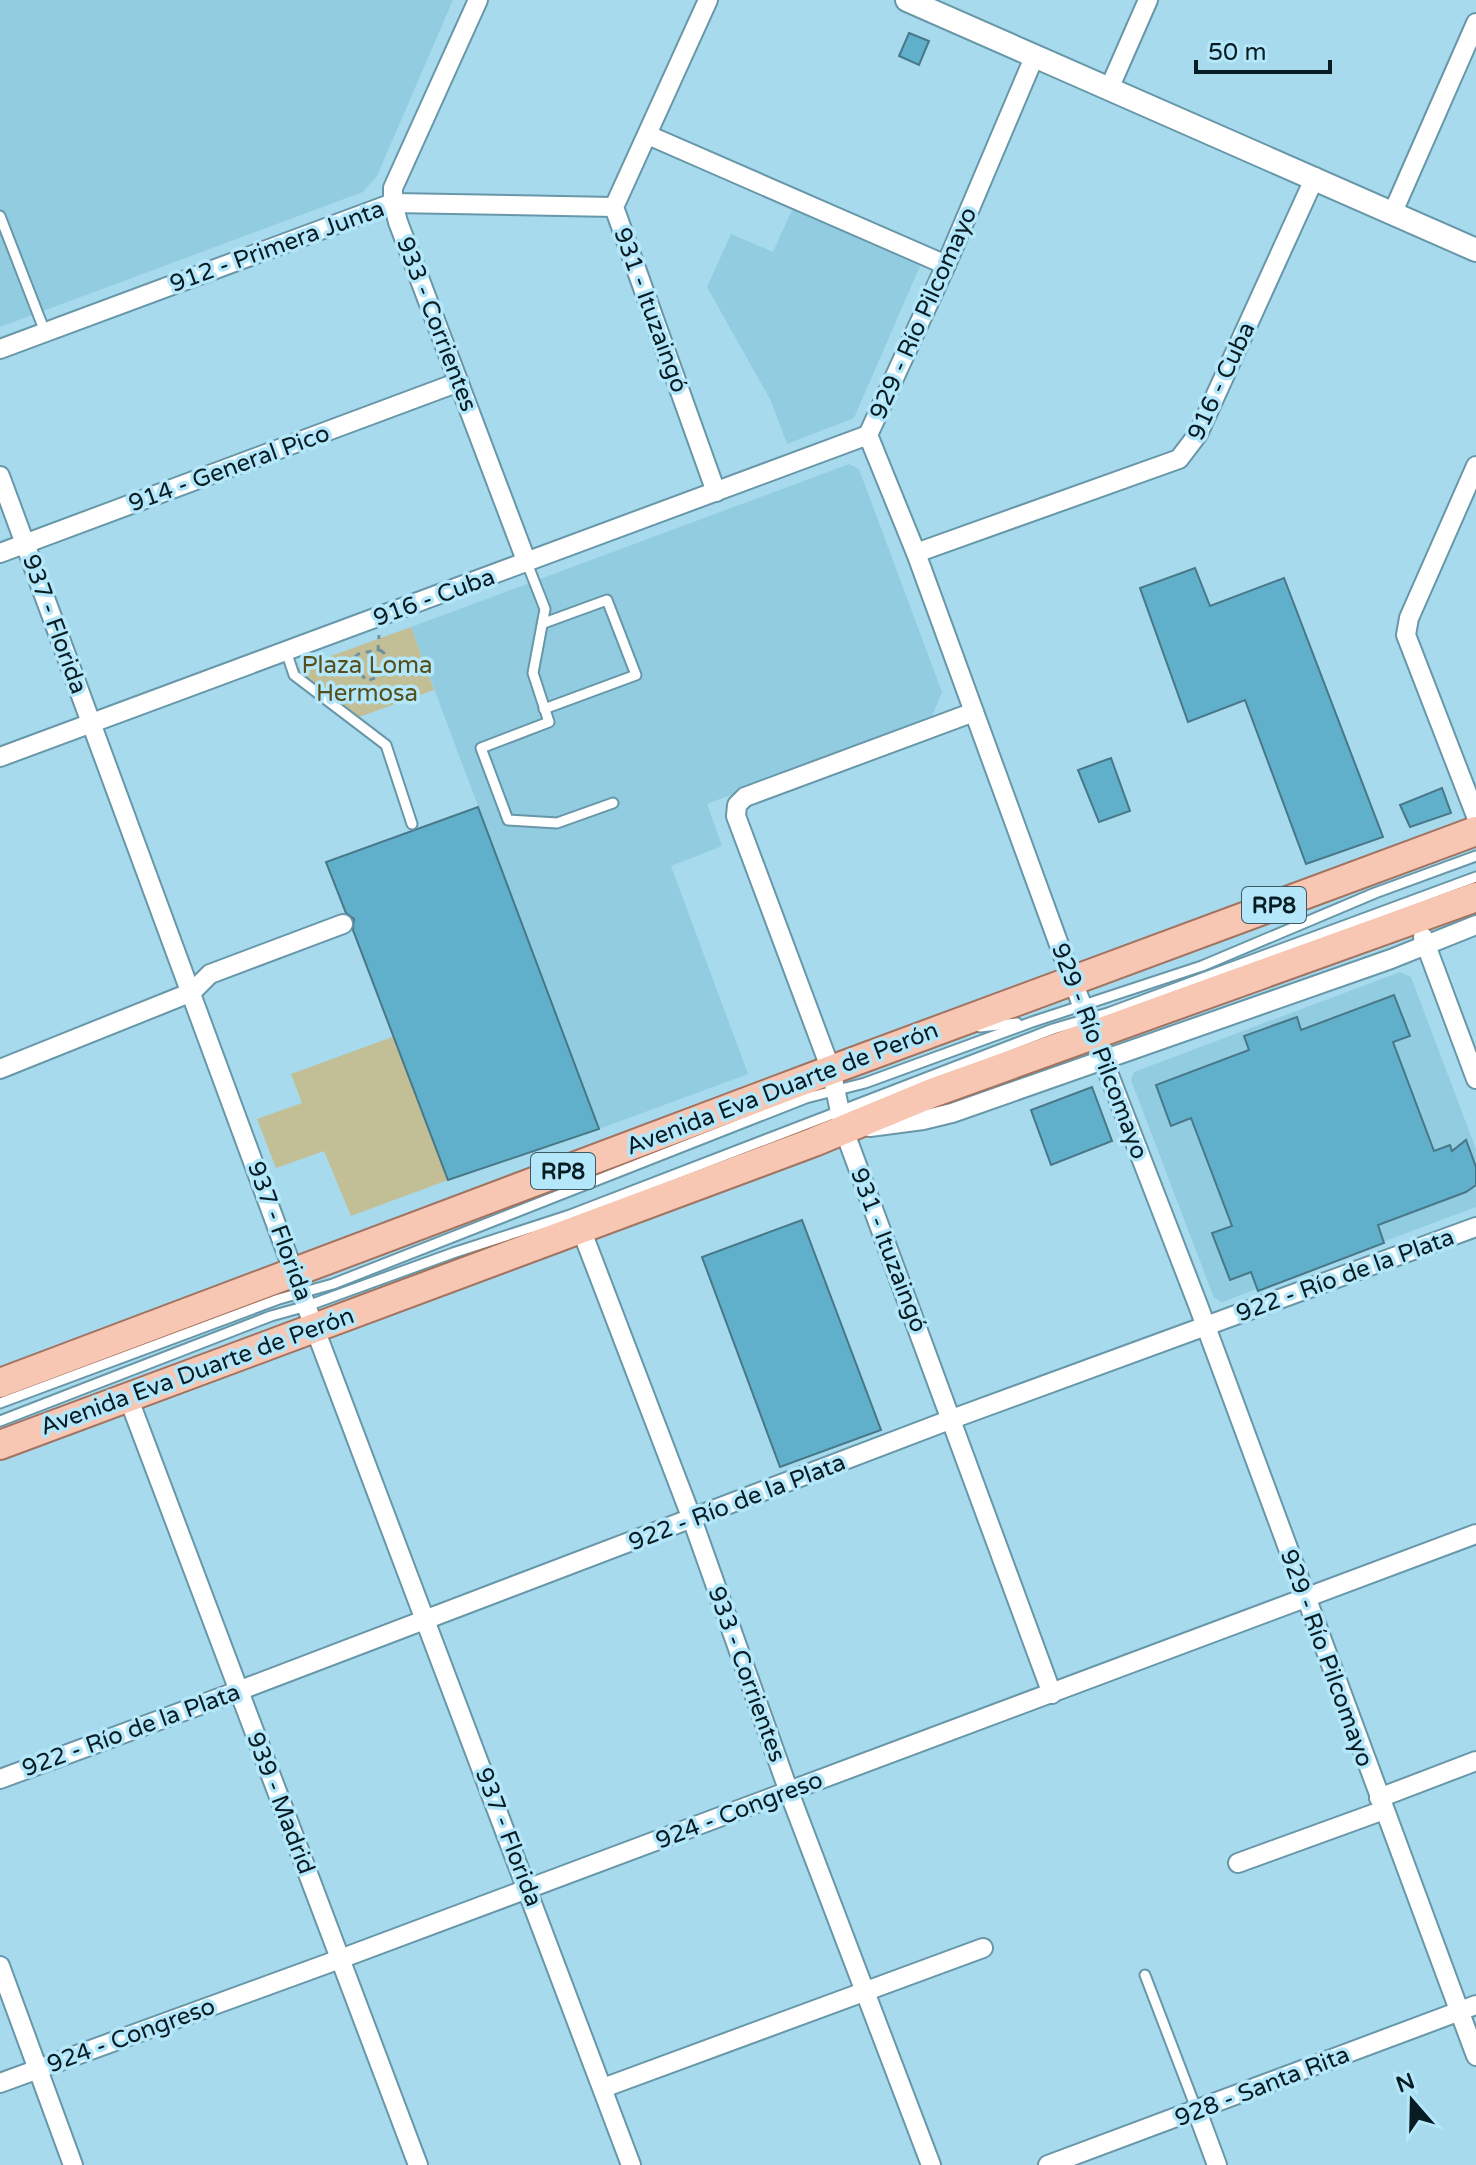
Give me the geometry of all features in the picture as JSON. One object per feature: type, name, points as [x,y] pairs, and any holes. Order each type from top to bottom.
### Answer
[{"type":"main road","name":"Avenida Eva Duarte de Perón","points":[[0,1383],[305,1299],[581,1229],[842,1122],[932,1093],[1476,831]]},
{"type":"main road","name":"Avenida Eva Duarte de Perón","points":[[0,1445],[128,1397],[305,1299],[833,1080],[953,1024],[1087,1020],[1422,933],[1476,897]]},
{"type":"main road","points":[[833,1080],[921,1048],[953,1024]]},
{"type":"street","points":[[393,195],[478,0]]},
{"type":"street","name":"931 - Ituzaingó","points":[[708,0],[614,207],[716,492]]},
{"type":"street","points":[[907,0],[1476,250]]},
{"type":"street","points":[[1109,89],[1148,0]]},
{"type":"street","points":[[1393,212],[1476,23]]},
{"type":"street","name":"929 - Río Pilcomayo","points":[[1035,55],[946,265],[868,435],[916,553],[1087,1020],[1205,1326],[1381,1804],[1467,2008],[1476,2056]]},
{"type":"street","points":[[648,135],[946,265]]},
{"type":"street","name":"916 - Cuba","points":[[916,553],[1179,459],[1198,434],[1315,177]]},
{"type":"street","name":"912 - Primera Junta","points":[[0,349],[393,195],[614,207]]},
{"type":"street","name":"933 - Corrientes","points":[[393,195],[527,563]]},
{"type":"street","name":"914 - General Pico","points":[[0,553],[459,382]]},
{"type":"street","name":"916 - Cuba","points":[[0,757],[868,435]]},
{"type":"street","points":[[1476,466],[1409,618],[1406,635],[1476,816]]},
{"type":"street","name":"937 - Florida","points":[[0,476],[631,2165]]},
{"type":"street","name":"931 - Ituzaingó","points":[[974,712],[745,797],[737,805],[738,825],[833,1080],[842,1122],[1052,1694]]},
{"type":"street","points":[[0,1069],[192,992],[210,974],[343,924]]},
{"type":"street","name":"Avenida Eva Duarte de Perón","points":[[1422,933],[1476,925]]},
{"type":"street","points":[[1422,933],[1476,1079]]},
{"type":"street","name":"922 - Río de la Plata","points":[[0,1779],[952,1419],[1476,1227]]},
{"type":"street","name":"933 - Corrientes","points":[[581,1229],[931,2165]]},
{"type":"street","name":"939 - Madrid","points":[[128,1397],[418,2165]]},
{"type":"street","name":"924 - Congreso","points":[[0,2083],[529,1889],[1476,1534]]},
{"type":"street","points":[[1238,1863],[1476,1761]]},
{"type":"street","points":[[603,2088],[983,1948]]},
{"type":"street","points":[[0,1966],[73,2165]]},
{"type":"street","name":"928 - Santa Rita","points":[[1048,2165],[1467,2008]]},
{"type":"street","points":[[1197,2111],[1217,2165]]},
{"type":"lane","points":[[0,216],[45,332]]},
{"type":"lane","points":[[527,563],[545,609],[533,673],[549,722],[481,748],[508,820],[557,823],[613,803]]},
{"type":"lane","points":[[544,623],[607,600],[636,675],[544,709]]},
{"type":"lane","points":[[286,651],[294,675],[386,745],[412,824]]},
{"type":"lane","points":[[1087,1020],[1202,966],[1375,893],[1476,856]]},
{"type":"lane","points":[[921,1048],[977,1027],[1087,1020],[1476,877]]},
{"type":"lane","points":[[833,1080],[865,1083],[1032,1022]]},
{"type":"lane","points":[[0,1403],[842,1122]]},
{"type":"lane","points":[[0,1421],[271,1316],[305,1299]]},
{"type":"lane","points":[[1145,1975],[1197,2111]]},
{"type":"path","points":[[380,650],[386,658],[385,670],[382,675],[367,681],[361,674],[351,673],[348,662],[360,653],[380,650]]},
{"type":"shaded area","points":[[0,0],[453,0],[377,176],[363,192],[0,327]]},
{"type":"shaded area","points":[[792,210],[920,266],[854,418],[787,444],[771,401],[707,287],[731,234],[773,252]]},
{"type":"shaded area","points":[[849,464],[859,469],[942,692],[931,719],[707,804],[722,846],[671,866],[748,1074],[599,1129],[411,627]]},
{"type":"shaded area","points":[[1400,972],[1411,977],[1476,1149],[1476,1207],[1222,1302],[1214,1298],[1131,1080],[1134,1072]]},
{"type":"green space","name":"Plaza Loma Hermosa","points":[[411,627],[434,690],[359,717],[295,669]]},
{"type":"green space","points":[[395,1036],[448,1180],[351,1216],[324,1151],[276,1168],[257,1119],[302,1103],[291,1074]]},
{"type":"building","points":[[909,33],[929,41],[919,65],[899,56]]},
{"type":"building","points":[[1195,568],[1210,606],[1284,578],[1383,837],[1306,864],[1245,700],[1188,722],[1140,588]]},
{"type":"building","points":[[1111,758],[1130,811],[1099,822],[1078,770]]},
{"type":"building","points":[[1442,788],[1451,813],[1410,827],[1400,805]]},
{"type":"building","points":[[478,807],[599,1129],[448,1180],[353,930],[354,919],[346,913],[326,862]]},
{"type":"building","points":[[1394,995],[1410,1036],[1393,1042],[1434,1151],[1450,1145],[1452,1151],[1466,1140],[1476,1167],[1476,1185],[1466,1192],[1378,1225],[1384,1243],[1258,1291],[1251,1272],[1230,1280],[1212,1233],[1232,1226],[1191,1118],[1171,1126],[1156,1085],[1249,1050],[1244,1036],[1297,1017],[1301,1030]]},
{"type":"building","points":[[1092,1087],[1112,1141],[1051,1165],[1031,1110]]},
{"type":"building","points":[[802,1220],[881,1430],[780,1467],[702,1257]]}]
